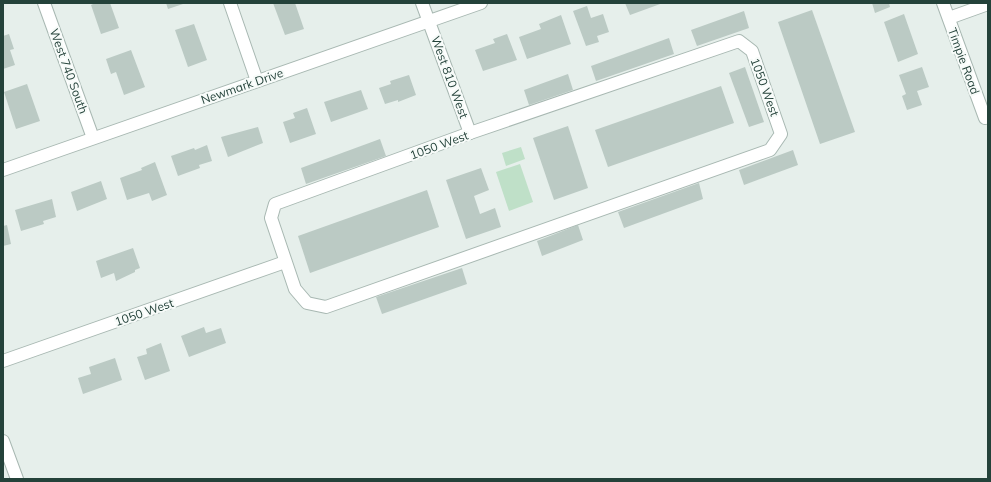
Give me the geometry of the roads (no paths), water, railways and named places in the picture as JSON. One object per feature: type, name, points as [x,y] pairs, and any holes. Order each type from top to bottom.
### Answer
[{"type":"street","name":"West 740 South","points":[[44,3],[93,138]]},
{"type":"street","points":[[230,3],[257,81]]},
{"type":"street","name":"West 810 West","points":[[422,3],[430,21],[470,133]]},
{"type":"street","name":"Newmark Drive","points":[[3,170],[481,3]]},
{"type":"street","name":"Timpie Road","points":[[943,3],[985,118]]},
{"type":"street","points":[[949,18],[988,4]]},
{"type":"street","name":"1050 West","points":[[739,41],[752,51],[781,134],[770,150],[326,307],[307,303],[295,289],[285,262],[270,218],[275,204],[470,133],[739,41]]},
{"type":"street","name":"1050 West","points":[[3,361],[285,262]]},
{"type":"street","points":[[3,441],[17,479]]}]
